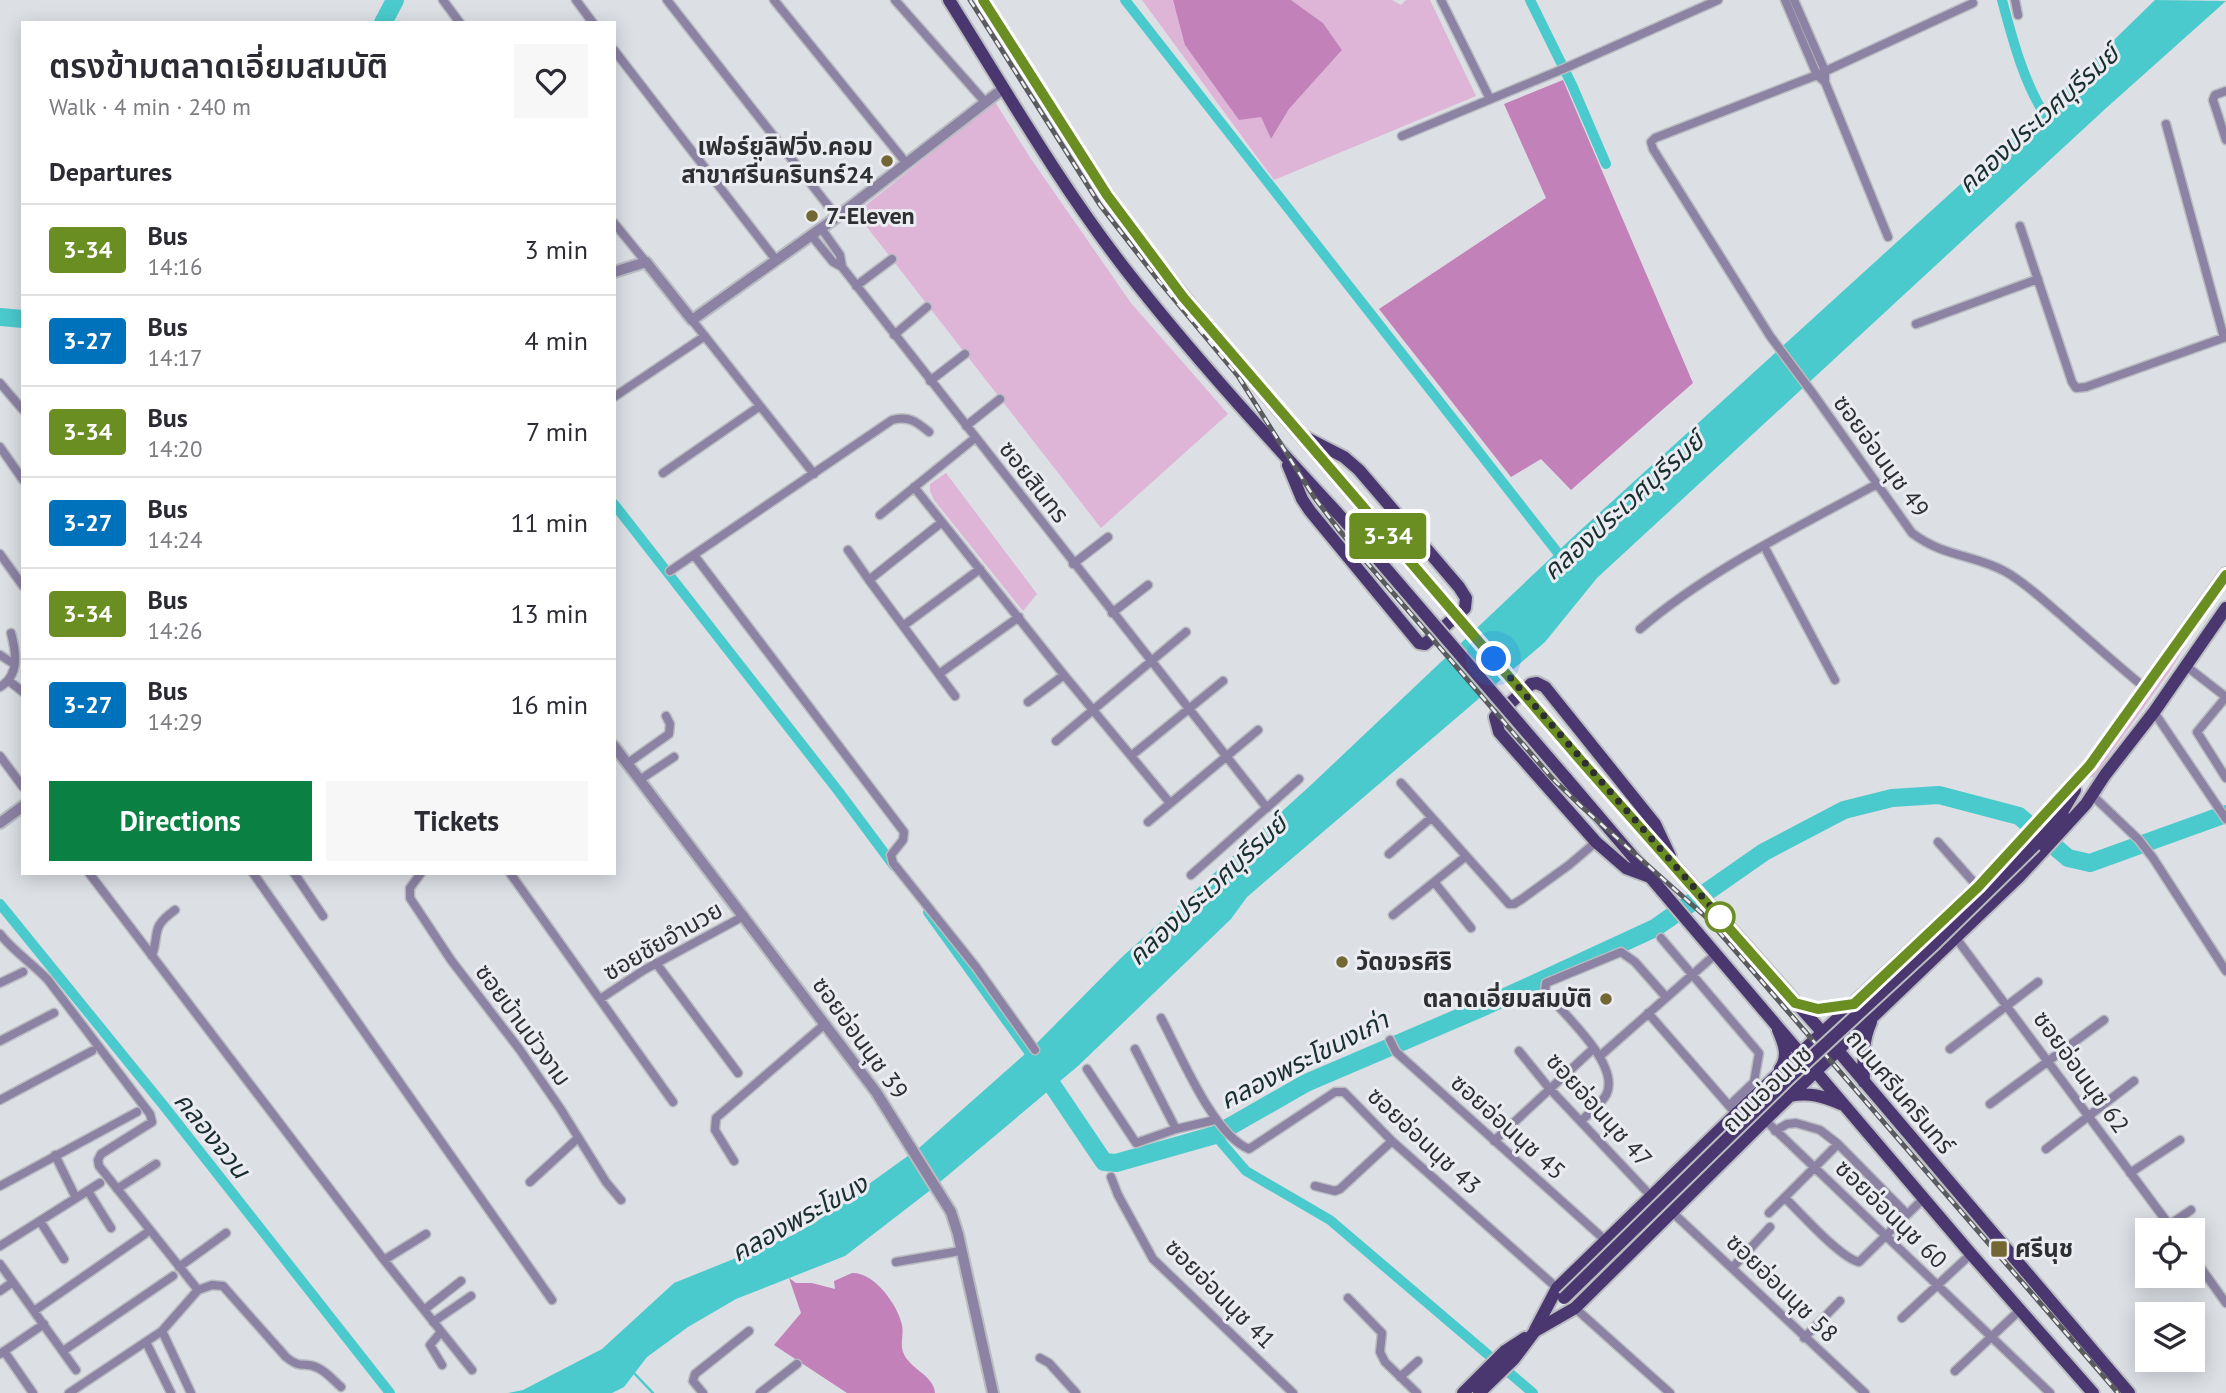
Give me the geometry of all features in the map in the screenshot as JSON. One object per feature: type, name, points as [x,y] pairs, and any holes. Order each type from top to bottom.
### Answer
[{"type":"main road","name":"ถนนศรีนครินทร์","points":[[949,0],[1090,220],[1127,270],[1654,878],[1971,1254],[2093,1393]]},
{"type":"main road","name":"ถนนศรีนครินทร์","points":[[983,0],[1094,174],[1183,297],[1583,763],[1823,1033],[2129,1393]]},
{"type":"main road","points":[[1284,454],[1302,499],[1310,511],[1419,643],[1425,644],[1465,608],[1466,598],[1359,470],[1331,449],[1303,436]]},
{"type":"main road","name":"ถนนอ่อนนุช","points":[[2058,819],[2090,765],[2226,575]]},
{"type":"main road","name":"ถนนอ่อนนุช","points":[[1535,1331],[1574,1308],[1837,1050],[2019,877],[2093,796],[2105,775],[2154,712],[2226,609]]},
{"type":"main road","points":[[1654,878],[1630,871],[1596,842],[1496,727],[1495,717],[1531,684],[1545,687],[1655,824],[1673,863]]},
{"type":"main road","name":"ถนนอ่อนนุช","points":[[1463,1393],[1488,1376],[1535,1331],[1561,1293],[1605,1240],[1732,1110],[1746,1104],[1978,887],[2090,765]]},
{"type":"main road","name":"ถนนอ่อนนุช","points":[[1561,1293],[1982,898],[2058,819],[2105,775]]},
{"type":"main road","points":[[1882,978],[1883,994],[1898,994]]},
{"type":"main road","points":[[1795,1003],[1818,1009],[1854,1004]]},
{"type":"main road","points":[[1864,1082],[1866,1034],[1872,1019]]},
{"type":"main road","points":[[1774,1020],[1784,1046],[1785,1058],[1774,1078]]},
{"type":"main road","points":[[1790,1096],[1802,1093],[1820,1095],[1845,1105]]},
{"type":"main road","points":[[1746,1104],[1763,1108],[1765,1120]]},
{"type":"main road","name":"ถนนอ่อนนุช","points":[[1479,1393],[1488,1376]]},
{"type":"street","points":[[443,0],[459,21]]},
{"type":"street","points":[[576,0],[592,21]]},
{"type":"street","points":[[667,0],[837,217]]},
{"type":"street","points":[[774,0],[907,164]]},
{"type":"street","points":[[895,0],[986,103]]},
{"type":"street","points":[[1441,0],[1490,99]]},
{"type":"street","points":[[1402,136],[1563,69],[1718,0]]},
{"type":"street","points":[[1785,0],[1825,82],[1888,237]]},
{"type":"street","points":[[1794,0],[1821,73]]},
{"type":"street","points":[[2015,0],[2018,15]]},
{"type":"street","points":[[1821,73],[1973,3]]},
{"type":"street","points":[[616,53],[776,260]]},
{"type":"street","name":"ซอยอ่อนนุช 49","points":[[1821,73],[1655,138],[1651,142],[1775,343],[1912,533],[1948,554],[1982,561],[2028,587],[2144,687]]},
{"type":"street","points":[[692,320],[837,217],[1004,88]]},
{"type":"street","points":[[2226,91],[2215,95],[2213,100],[2226,140]]},
{"type":"street","points":[[2020,226],[2076,388],[2086,387],[2225,338],[2166,124]]},
{"type":"street","points":[[616,225],[814,474]]},
{"type":"street","points":[[821,228],[840,255],[842,267]]},
{"type":"street","name":"ซอยสินทร","points":[[811,235],[833,262],[842,267],[1267,808]]},
{"type":"street","points":[[856,286],[892,259]]},
{"type":"street","points":[[616,271],[646,262]]},
{"type":"street","points":[[1916,324],[2038,279]]},
{"type":"street","points":[[894,335],[927,307]]},
{"type":"street","points":[[616,396],[705,336]]},
{"type":"street","points":[[930,381],[965,354]]},
{"type":"street","points":[[0,383],[21,408]]},
{"type":"street","points":[[966,426],[1000,399]]},
{"type":"street","points":[[663,473],[760,406]]},
{"type":"street","points":[[670,571],[892,420],[901,417],[917,422],[929,432]]},
{"type":"street","points":[[880,515],[975,438]]},
{"type":"street","points":[[0,447],[21,477]]},
{"type":"street","points":[[1640,629],[1683,594],[1877,484]]},
{"type":"street","points":[[914,487],[1170,803]]},
{"type":"street","points":[[869,580],[942,522]]},
{"type":"street","points":[[1073,564],[1108,537]]},
{"type":"street","points":[[1764,546],[1835,680]]},
{"type":"street","points":[[848,550],[955,696]]},
{"type":"street","points":[[0,554],[21,583]]},
{"type":"street","points":[[694,555],[904,832],[903,840],[891,855],[892,863],[976,967],[1035,1050]]},
{"type":"street","points":[[904,626],[980,569]]},
{"type":"street","points":[[1112,613],[1148,585]]},
{"type":"street","points":[[939,674],[1019,617]]},
{"type":"street","points":[[1056,741],[1186,632]]},
{"type":"street","points":[[0,687],[9,681],[15,664],[16,654],[10,633]]},
{"type":"street","points":[[0,655],[15,664]]},
{"type":"street","points":[[2186,666],[2226,697],[2197,732],[2226,778]]},
{"type":"street","points":[[1028,702],[1064,675]]},
{"type":"street","points":[[9,681],[21,690]]},
{"type":"street","points":[[1131,756],[1223,681]]},
{"type":"street","points":[[2154,712],[2226,819]]},
{"type":"street","points":[[628,763],[669,734],[670,724],[666,716]]},
{"type":"street","points":[[1149,822],[1258,730]]},
{"type":"street","name":"ซอยอ่อนนุช 39","points":[[616,748],[876,1092],[951,1212],[993,1393]]},
{"type":"street","points":[[0,756],[21,784]]},
{"type":"street","points":[[641,779],[674,757]]},
{"type":"street","points":[[1191,875],[1299,779]]},
{"type":"street","points":[[1401,783],[1506,902],[1514,904],[1596,842]]},
{"type":"street","points":[[2093,796],[2139,840],[2153,858],[2226,971]]},
{"type":"street","points":[[0,823],[21,807]]},
{"type":"street","points":[[1389,854],[1431,818]]},
{"type":"street","points":[[1938,842],[1978,887]]},
{"type":"street","points":[[1393,915],[1465,857]]},
{"type":"street","points":[[91,875],[384,1260],[472,1370]]},
{"type":"street","points":[[254,875],[552,1300]]},
{"type":"street","points":[[295,875],[323,916]]},
{"type":"street","name":"ซอยบ้านบัวงาม","points":[[420,875],[410,888],[410,898],[451,960],[561,1108],[578,1138],[621,1200]]},
{"type":"street","name":"ซอยชัยอำนวย","points":[[511,875],[673,1102]]},
{"type":"street","points":[[1435,883],[1471,928]]},
{"type":"street","points":[[152,956],[156,945],[156,930],[160,923],[175,911]]},
{"type":"street","name":"ซอยชัยอำนวย","points":[[600,999],[656,963],[744,916]]},
{"type":"street","points":[[0,933],[19,955],[32,963],[48,980],[149,1114],[152,1122],[108,1149],[98,1160],[99,1166],[198,1290]]},
{"type":"street","points":[[1648,1013],[1732,1110],[1754,1082],[1759,1053],[1661,938]]},
{"type":"street","name":"ซอยอ่อนนุช 62","points":[[1956,938],[2164,1218]]},
{"type":"street","points":[[1581,1121],[1607,1095],[1610,1079],[1597,1052],[1545,992],[1546,983],[1621,952],[1635,962],[1666,997]]},
{"type":"street","points":[[1494,1141],[1549,1088],[1648,1013],[1717,953]]},
{"type":"street","points":[[656,963],[738,1073]]},
{"type":"street","points":[[0,983],[23,972]]},
{"type":"street","points":[[1950,1049],[2038,982]]},
{"type":"street","points":[[0,1041],[54,1013]]},
{"type":"street","name":"ซอยอ่อนนุช 43","points":[[1161,1018],[1215,1120],[1229,1137],[1249,1149],[1340,1091],[1561,1293]]},
{"type":"street","points":[[1990,1104],[2104,1020]]},
{"type":"street","points":[[734,1161],[715,1130],[716,1118],[825,1024]]},
{"type":"street","name":"ซอยอ่อนนุช 45","points":[[1392,1046],[1605,1240]]},
{"type":"street","points":[[1135,1049],[1176,1129]]},
{"type":"street","points":[[0,1100],[92,1051]]},
{"type":"street","name":"ซอยอ่อนนุช 47","points":[[1519,1051],[1549,1088],[1650,1195]]},
{"type":"street","points":[[1087,1069],[1136,1143],[1176,1129],[1215,1120]]},
{"type":"street","points":[[2046,1149],[2134,1081]]},
{"type":"street","points":[[0,1186],[137,1112]]},
{"type":"street","name":"ซอยอ่อนนุช 60","points":[[1765,1120],[2050,1393]]},
{"type":"street","points":[[1775,1131],[1787,1124],[1805,1125],[1820,1130],[1838,1144],[1907,1214]]},
{"type":"street","points":[[530,1182],[578,1138]]},
{"type":"street","points":[[2130,1172],[2180,1140]]},
{"type":"street","points":[[1315,1186],[1335,1191],[1340,1189],[1392,1141]]},
{"type":"street","points":[[1769,1213],[1838,1144]]},
{"type":"street","points":[[55,1155],[76,1198]]},
{"type":"street","points":[[117,1189],[156,1164]]},
{"type":"street","name":"ซอยอ่อนนุช 41","points":[[1111,1177],[1121,1203],[1153,1259],[1293,1393]]},
{"type":"street","points":[[0,1247],[100,1182]]},
{"type":"street","points":[[88,1191],[111,1228]]},
{"type":"street","points":[[1785,1198],[1853,1261],[1861,1260],[1924,1198]]},
{"type":"street","points":[[2182,1218],[2191,1210]]},
{"type":"street","name":"ซอยอ่อนนุช 58","points":[[1671,1211],[1866,1393]]},
{"type":"street","points":[[40,1221],[64,1259]]},
{"type":"street","points":[[1733,1267],[1770,1227]]},
{"type":"street","points":[[179,1267],[226,1233]]},
{"type":"street","points":[[34,1311],[145,1234]]},
{"type":"street","points":[[384,1260],[426,1234]]},
{"type":"street","points":[[896,1262],[960,1251]]},
{"type":"street","points":[[1902,1318],[1971,1254]]},
{"type":"street","points":[[0,1264],[76,1370]]},
{"type":"street","points":[[2205,1274],[2226,1303]]},
{"type":"street","points":[[63,1351],[173,1276]]},
{"type":"street","points":[[424,1310],[461,1281]]},
{"type":"street","points":[[0,1292],[13,1282]]},
{"type":"street","points":[[69,1393],[162,1331],[198,1290],[212,1285],[223,1286],[296,1366],[315,1366],[341,1387]]},
{"type":"street","points":[[433,1322],[471,1296]]},
{"type":"street","points":[[1348,1298],[1382,1333],[1380,1352],[1385,1362],[1417,1393]]},
{"type":"street","points":[[1804,1338],[1840,1301]]},
{"type":"street","points":[[1574,1308],[1670,1393]]},
{"type":"street","points":[[1955,1371],[2020,1310]]},
{"type":"street","points":[[33,1393],[2,1353],[44,1324]]},
{"type":"street","points":[[162,1331],[191,1393]]},
{"type":"street","points":[[703,1393],[693,1381],[695,1374],[749,1331]]},
{"type":"street","points":[[441,1332],[430,1345],[442,1365]]},
{"type":"street","points":[[146,1342],[171,1393]]},
{"type":"street","points":[[1040,1358],[1049,1363],[1076,1393]]},
{"type":"street","points":[[1400,1377],[1418,1361]]},
{"type":"street","points":[[760,1393],[797,1364]]},
{"type":"shaded area","points":[[1142,0],[1173,0],[1175,8],[1261,117],[1271,139],[1289,109],[1342,50],[1323,23],[1291,0],[1392,0],[1401,5],[1406,0],[1430,0],[1476,96],[1274,180]]},
{"type":"shaded area","points":[[1173,0],[1291,0],[1323,23],[1342,50],[1289,109],[1271,139],[1261,117],[1239,120],[1185,45]]},
{"type":"shaded area","points":[[1563,80],[1693,383],[1571,490],[1541,459],[1511,477],[1379,309],[1546,198],[1504,104]]},
{"type":"shaded area","points":[[995,102],[1031,159],[1131,303],[1228,414],[1101,528],[856,213]]},
{"type":"shaded area","points":[[946,473],[1037,594],[1023,611],[934,500],[930,484]]},
{"type":"shaded area","points":[[2226,587],[2093,778],[2091,776],[2167,666]]},
{"type":"shaded area","points":[[852,1273],[869,1278],[890,1299],[902,1325],[903,1352],[910,1363],[930,1381],[935,1393],[847,1393],[774,1345],[801,1313],[789,1278],[796,1283],[812,1283],[835,1289],[834,1281]]},
{"type":"water","name":"คลองประเวศบุรีรมย์","points":[[2155,0],[2226,1],[2104,110],[1597,578],[1545,642],[1247,897],[1231,919],[1078,1066],[928,1192],[845,1256],[736,1299],[688,1327],[647,1357],[624,1387],[612,1393],[508,1393],[523,1390],[602,1349],[674,1283],[791,1236],[816,1222],[919,1148],[1033,1047],[1121,958],[1312,784],[1573,537],[2043,109]]},
{"type":"waterway","points":[[384,21],[395,0]]},
{"type":"waterway","name":"คลองประเวศบุรีรมย์","points":[[1125,0],[1565,562]]},
{"type":"waterway","points":[[1530,0],[1572,85],[1606,164]]},
{"type":"waterway","name":"คลองประเวศบุรีรมย์","points":[[2002,0],[2026,77],[2048,120]]},
{"type":"waterway","points":[[0,317],[21,319]]},
{"type":"waterway","points":[[616,507],[894,866]]},
{"type":"waterway","name":"คลองพระโขนงเก่า","points":[[1039,1078],[1044,1073],[1104,1162],[1116,1163],[1215,1135],[1306,1083],[1479,1009],[1655,928],[1764,852],[1844,810],[1892,798],[1939,795],[2019,816],[2068,858],[2090,863],[2226,814]]},
{"type":"waterway","name":"คลองจวน","points":[[0,904],[164,1106],[390,1393]]},
{"type":"waterway","points":[[928,912],[1034,1059]]},
{"type":"waterway","points":[[1215,1135],[1246,1171],[1330,1220],[1533,1393]]},
{"type":"waterway","points":[[633,1372],[653,1393]]},
{"type":"railway","points":[[970,0],[1100,205],[1238,376],[1314,497],[1339,530],[1552,778],[1707,918],[2118,1393]]},
{"type":"bus line","name":"3-34","points":[[983,0],[1107,195],[1183,297],[1583,763],[1795,1003],[1818,1009],[1854,1004],[1978,887],[2090,765],[2226,575]]},
{"type":"place","name":"เฟอร์ยูลิฟวิ่ง.คอม สาขาศรีนครินทร์24","points":[[887,161]]},
{"type":"place","name":"7-Eleven","points":[[812,216]]},
{"type":"place","name":"วัดขจรศิริ","points":[[1342,962]]},
{"type":"place","name":"ตลาดเอี่ยมสมบัติ","points":[[1606,999]]},
{"type":"place","name":"ศรีนุช","points":[[1999,1249]]},
{"type":"route","points":[[1494,659],[1720,917]]},
{"type":"water label","name":"คลองพระโขนง","points":[[799,1218]]}]
